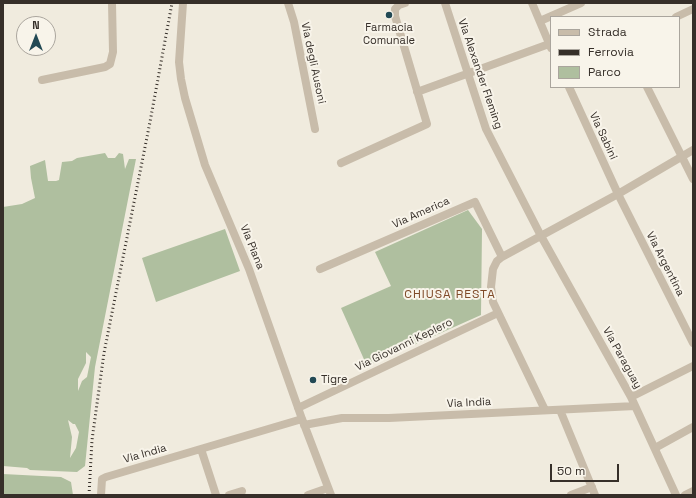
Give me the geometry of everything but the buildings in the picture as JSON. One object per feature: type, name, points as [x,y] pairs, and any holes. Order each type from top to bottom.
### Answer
[{"type":"street","points":[[42,80],[105,67],[110,64],[113,52],[112,3]]},
{"type":"street","name":"Via Piana","points":[[183,3],[179,62],[180,79],[205,165],[249,269],[329,492]]},
{"type":"street","name":"Via degli Ausoni","points":[[288,3],[294,22],[315,129]]},
{"type":"street","points":[[341,162],[427,124],[395,16],[395,9],[399,5],[405,3]]},
{"type":"street","name":"Via Alexander Fleming","points":[[445,3],[486,128],[541,236]]},
{"type":"street","points":[[417,92],[550,46],[532,3]]},
{"type":"street","points":[[552,16],[582,3]]},
{"type":"street","points":[[678,16],[693,9]]},
{"type":"street","points":[[540,21],[550,17]]},
{"type":"street","name":"Via Sabini","points":[[569,88],[618,194]]},
{"type":"street","points":[[648,88],[693,179]]},
{"type":"street","points":[[545,410],[493,302],[491,287],[493,269],[497,261],[618,194],[693,150]]},
{"type":"street","name":"Via Argentina","points":[[618,194],[693,343]]},
{"type":"street","name":"Via America","points":[[320,269],[475,202],[502,257]]},
{"type":"street","name":"Via Paraguay","points":[[541,236],[632,397],[676,495]]},
{"type":"street","name":"Via Giovanni Keplero","points":[[298,408],[498,313]]},
{"type":"street","points":[[632,397],[693,366]]},
{"type":"street","name":"Via India","points":[[101,495],[102,479],[200,449],[303,422],[342,418],[389,418],[635,406]]},
{"type":"street","points":[[560,410],[594,491],[571,495]]},
{"type":"street","points":[[655,448],[693,427]]},
{"type":"street","points":[[200,449],[216,495]]},
{"type":"street","points":[[229,495],[242,491]]},
{"type":"street","points":[[685,495],[693,491]]},
{"type":"street","points":[[308,495],[329,492]]},
{"type":"green space","points":[[105,153],[108,158],[115,158],[119,153],[123,154],[125,169],[129,159],[136,159],[95,367],[85,466],[77,472],[30,470],[27,468],[3,466],[3,207],[22,204],[35,198],[30,166],[45,160],[48,181],[56,181],[59,180],[62,162],[72,161],[77,158]],"holes":[[[86,352],[91,357],[87,377],[82,381],[78,391],[78,379],[86,363]],[[68,420],[75,424],[79,432],[76,448],[70,458],[72,437]]]},
{"type":"green space","points":[[468,210],[482,229],[481,315],[367,366],[341,308],[391,286],[375,252]]},
{"type":"green space","points":[[225,229],[240,271],[156,302],[142,258]]},
{"type":"green space","points":[[3,474],[61,477],[71,482],[73,495],[3,495]]},
{"type":"railway","points":[[89,495],[92,440],[104,353],[172,3]]},
{"type":"place","name":"Farmacia Comunale","points":[[389,15]]},
{"type":"place","name":"Tigre","points":[[313,380]]},
{"type":"district","name":"CHIUSA RESTA","points":[[450,295]]}]
